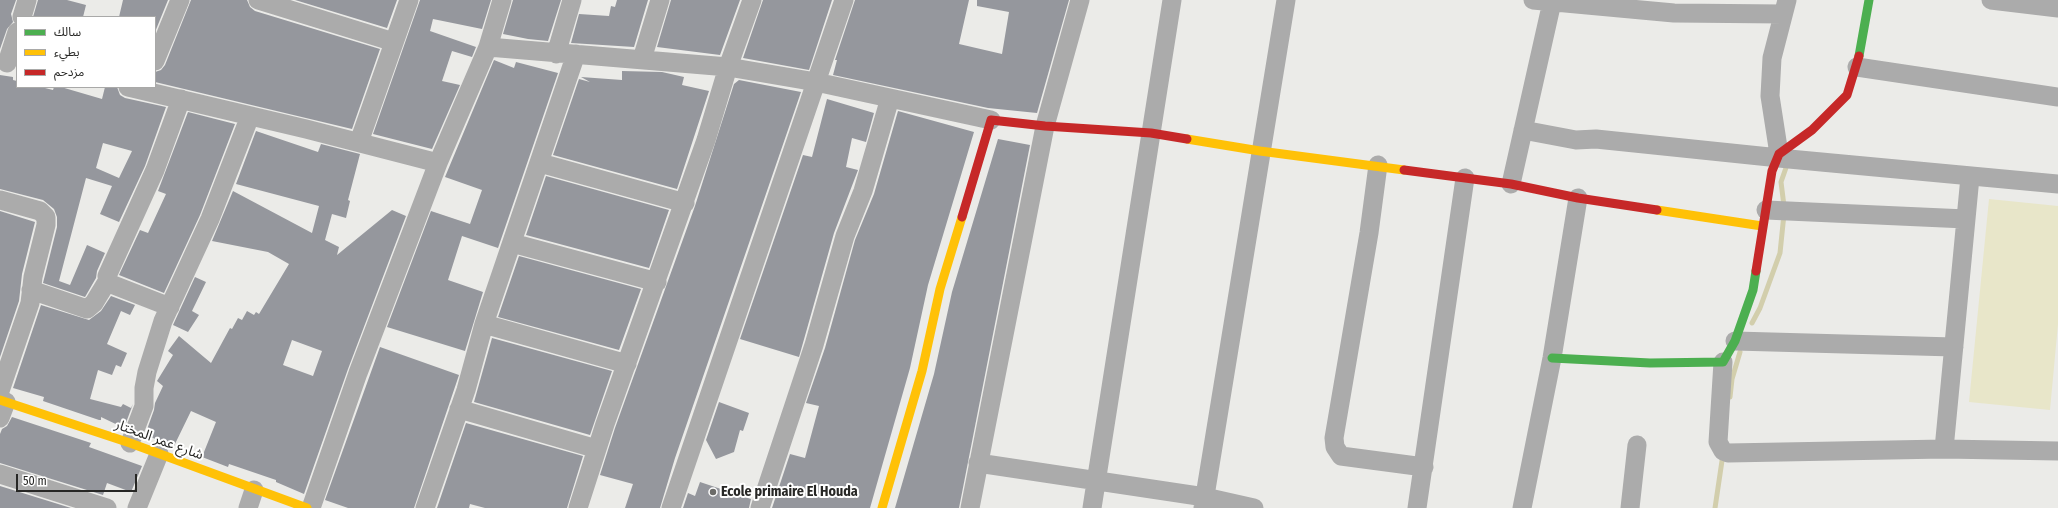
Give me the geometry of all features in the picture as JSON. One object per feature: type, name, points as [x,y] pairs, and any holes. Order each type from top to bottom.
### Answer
[{"type":"street","points":[[22,16],[27,0]]},
{"type":"street","points":[[156,59],[180,0]]},
{"type":"street","points":[[258,0],[394,42]]},
{"type":"street","points":[[358,142],[409,0]]},
{"type":"street","points":[[311,508],[358,373],[438,163],[488,46],[502,0]]},
{"type":"street","points":[[556,54],[572,0]]},
{"type":"street","points":[[642,59],[660,0]]},
{"type":"street","points":[[578,508],[597,449],[706,140],[728,66],[752,0]]},
{"type":"street","points":[[671,508],[844,0]]},
{"type":"street","points":[[970,508],[1045,126],[1080,0]]},
{"type":"street","points":[[1092,508],[1172,0]]},
{"type":"street","points":[[1204,502],[1260,151],[1286,0]]},
{"type":"street","points":[[1533,0],[1674,13],[1785,7],[1772,58],[1770,96],[1778,156],[1772,171],[1753,290],[1735,341],[1722,362],[1718,442],[1723,451],[1728,453],[1944,449],[2058,451]]},
{"type":"street","points":[[1778,156],[1812,130],[1847,94],[1857,67],[1869,0]]},
{"type":"street","points":[[1992,0],[2058,8]]},
{"type":"street","points":[[1511,184],[1552,2]]},
{"type":"street","points":[[8,63],[16,35]]},
{"type":"street","points":[[488,46],[556,54],[576,54],[728,66],[816,82],[992,120],[1045,126],[1151,133],[1260,151],[1378,165],[1511,184],[1578,198],[1764,218],[1966,219]]},
{"type":"street","points":[[425,508],[459,409],[484,324],[540,164],[576,54]]},
{"type":"street","points":[[1857,67],[2058,97]]},
{"type":"street","points":[[138,88],[438,163]]},
{"type":"street","points":[[760,508],[814,345],[846,236],[863,191],[890,98]]},
{"type":"street","points":[[31,290],[87,309],[94,303],[108,280],[110,269],[155,170],[181,99]]},
{"type":"street","points":[[130,443],[144,406],[144,388],[147,372],[163,321],[210,219],[250,116]]},
{"type":"street","points":[[882,508],[922,371],[940,289],[992,120]]},
{"type":"street","points":[[1523,130],[1576,140],[1596,139],[1778,156],[1970,177],[2058,184]]},
{"type":"street","points":[[540,164],[684,203]]},
{"type":"street","points":[[1378,165],[1369,233],[1334,438],[1335,446],[1341,456],[1424,467]]},
{"type":"street","points":[[1944,449],[1970,177]]},
{"type":"street","points":[[1417,508],[1465,178]]},
{"type":"street","points":[[1522,508],[1552,358],[1578,198]]},
{"type":"street","points":[[0,200],[40,211],[46,217],[46,225],[31,290],[30,303],[2,403]]},
{"type":"street","points":[[512,243],[657,282]]},
{"type":"street","points":[[108,280],[111,284],[170,307]]},
{"type":"street","points":[[484,324],[627,364]]},
{"type":"street","points":[[1735,341],[1954,347]]},
{"type":"street","points":[[1552,358],[1650,363],[1722,362]]},
{"type":"street","name":"شارع عمر المختار","points":[[2,403],[130,443],[254,490],[307,508]]},
{"type":"street","points":[[459,409],[597,449]]},
{"type":"street","points":[[1630,508],[1637,445]]},
{"type":"street","points":[[137,508],[159,454]]},
{"type":"street","points":[[978,463],[1097,480],[1204,502],[1254,508]]},
{"type":"street","points":[[0,474],[107,508]]},
{"type":"street","points":[[248,508],[254,490]]},
{"type":"shaded area","points":[[1989,199],[2058,206],[2058,324],[2050,410],[1969,402]]},
{"type":"building","points":[[0,0],[16,0],[11,14],[13,22],[7,29],[0,49]]},
{"type":"building","points":[[38,0],[67,0],[86,5],[83,16],[33,16]]},
{"type":"building","points":[[123,0],[168,0],[156,30],[156,16],[119,16]]},
{"type":"building","points":[[191,0],[247,0],[250,7],[255,11],[380,49],[352,129],[156,82],[156,72],[161,70],[165,65]]},
{"type":"building","points":[[295,0],[397,0],[387,28]]},
{"type":"building","points":[[420,0],[491,0],[482,29],[433,19],[430,31],[476,47],[472,57],[452,51],[442,81],[460,85],[432,149],[373,134]]},
{"type":"building","points":[[513,0],[561,0],[548,41],[503,34]]},
{"type":"building","points":[[617,0],[648,0],[634,47],[571,43],[579,14],[609,16],[611,6],[615,7]]},
{"type":"building","points":[[671,0],[740,0],[720,55],[657,47]]},
{"type":"building","points":[[763,0],[832,0],[809,70],[743,58]]},
{"type":"building","points":[[855,0],[969,0],[959,44],[1002,54],[1009,12],[977,6],[977,0],[1069,0],[1037,113],[988,108],[833,75],[837,60],[835,60]]},
{"type":"building","points":[[494,60],[514,68],[516,62],[558,73],[498,248],[462,236],[448,280],[483,292],[465,351],[387,327],[431,211],[470,224],[482,190],[445,177]]},
{"type":"building","points":[[622,71],[662,72],[684,77],[682,85],[709,91],[677,189],[553,155],[579,79],[590,82],[581,77],[622,80]]},
{"type":"building","points":[[0,75],[13,77],[13,80],[16,81],[16,88],[45,88],[53,90],[54,88],[64,88],[102,99],[105,88],[117,88],[120,95],[125,98],[166,107],[145,166],[119,222],[100,214],[112,186],[86,178],[59,281],[70,285],[87,245],[105,253],[97,271],[96,278],[85,297],[43,283],[57,227],[57,217],[54,209],[43,200],[0,189]],"holes":[[[103,143],[132,151],[119,178],[96,168]]]},
{"type":"building","points":[[739,80],[801,92],[675,458],[660,508],[625,508],[633,484],[600,475],[615,428],[695,206],[734,84]]},
{"type":"building","points":[[827,99],[874,113],[866,142],[852,138],[846,167],[858,170],[834,233],[799,357],[740,339],[803,155],[812,157]]},
{"type":"building","points":[[898,111],[974,132],[928,285],[910,368],[870,508],[772,508],[790,454],[805,458],[819,406],[806,403],[825,348],[855,240],[874,194]]},
{"type":"building","points":[[188,112],[235,124],[200,215],[164,293],[119,275],[140,230],[148,233],[166,194],[158,191]]},
{"type":"building","points":[[256,131],[318,152],[321,144],[360,154],[348,200],[350,201],[346,218],[332,214],[325,240],[339,247],[337,255],[392,210],[406,216],[348,369],[304,494],[276,482],[276,480],[229,464],[228,467],[202,457],[216,422],[191,411],[174,446],[145,435],[155,403],[163,386],[157,381],[173,355],[168,351],[179,336],[211,363],[230,328],[232,329],[238,318],[242,320],[247,311],[254,315],[256,312],[259,314],[289,264],[268,252],[212,241],[233,191],[312,233],[319,206],[236,184]],"holes":[[[292,340],[322,351],[313,376],[283,365]]]},
{"type":"building","points":[[998,139],[1030,145],[959,508],[895,508],[934,374],[952,292]]},
{"type":"building","points":[[546,176],[669,210],[649,268],[526,235]]},
{"type":"building","points":[[0,211],[35,222],[22,274],[19,301],[0,357]]},
{"type":"building","points":[[519,256],[641,289],[619,350],[498,317]]},
{"type":"building","points":[[195,277],[206,282],[192,311],[199,315],[188,332],[173,325]]},
{"type":"building","points":[[111,296],[135,305],[130,315],[121,311],[107,344],[127,353],[121,367],[116,365],[112,375],[98,370],[90,399],[121,407],[123,404],[131,408],[133,404],[124,428],[101,417],[101,420],[99,420],[43,401],[44,397],[13,388],[41,305],[89,320],[101,311]]},
{"type":"building","points":[[492,338],[612,371],[590,435],[474,402]]},
{"type":"building","points":[[380,347],[459,375],[414,508],[348,508],[325,500]]},
{"type":"building","points":[[719,402],[749,413],[743,431],[740,430],[734,452],[716,459],[706,440]]},
{"type":"building","points":[[12,417],[91,443],[89,447],[142,466],[131,492],[107,483],[103,495],[0,463],[0,434],[2,429],[7,426]]},
{"type":"building","points":[[466,423],[583,456],[567,508],[485,508],[470,504],[469,508],[437,508]]},
{"type":"building","name":"Ecole primaire El Houda","points":[[700,482],[751,499],[749,508],[683,508],[688,493],[695,496]]},
{"type":"building","points":[[0,486],[71,508],[0,508]]},
{"type":"waterway","points":[[1784,206],[1781,182],[1788,162]]},
{"type":"waterway","points":[[1752,323],[1760,308],[1780,253],[1784,214]]},
{"type":"waterway","points":[[1730,397],[1732,379],[1740,352]]},
{"type":"waterway","points":[[1715,508],[1723,454]]},
{"type":"traffic: fast","points":[[1859,56],[1869,0]]},
{"type":"traffic: fast","points":[[1552,358],[1650,363],[1723,362],[1735,341],[1753,290],[1756,271]]},
{"type":"traffic: slow","points":[[1187,139],[1260,151],[1404,170]]},
{"type":"traffic: slow","points":[[1657,210],[1762,226]]},
{"type":"traffic: slow","points":[[882,508],[922,371],[940,289],[962,217]]},
{"type":"traffic: slow","points":[[0,400],[130,443],[307,508]]},
{"type":"traffic: jam","points":[[1756,271],[1772,171],[1779,154],[1812,130],[1847,95],[1859,56]]},
{"type":"traffic: jam","points":[[962,217],[991,120],[1045,126],[1151,133],[1187,139]]},
{"type":"traffic: jam","points":[[1404,170],[1511,184],[1578,198],[1657,210]]},
{"type":"place","name":"Ecole primaire El Houda","points":[[713,492]]}]
